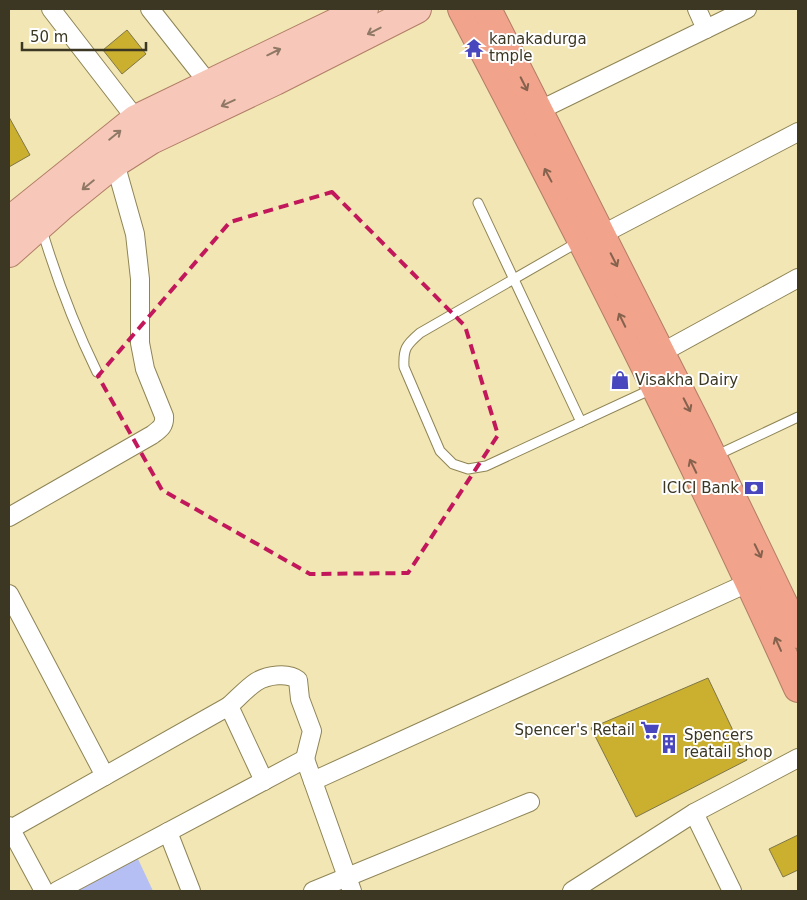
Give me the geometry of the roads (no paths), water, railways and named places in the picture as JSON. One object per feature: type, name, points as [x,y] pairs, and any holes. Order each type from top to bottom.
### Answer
[{"type":"highway","points":[[462,9],[592,237],[661,353],[798,634]]},
{"type":"highway","points":[[487,9],[538,110],[655,388],[750,582],[798,688]]},
{"type":"main road","points":[[9,253],[40,224],[115,163],[151,140],[417,9]]},
{"type":"main road","points":[[11,214],[136,118],[209,84],[351,11]]},
{"type":"street","points":[[50,9],[136,118]]},
{"type":"street","points":[[150,9],[209,84]]},
{"type":"street","points":[[697,9],[706,29]]},
{"type":"street","points":[[538,110],[747,9]]},
{"type":"street","points":[[592,237],[798,132]]},
{"type":"street","points":[[9,517],[152,435],[161,428],[164,422],[164,416],[145,369],[140,343],[140,279],[136,234],[115,163]]},
{"type":"street","points":[[661,353],[798,278]]},
{"type":"street","points":[[313,781],[750,582]]},
{"type":"street","points":[[9,594],[105,776]]},
{"type":"street","points":[[44,891],[9,828],[229,706],[257,681],[280,675],[298,680],[300,699],[312,731],[305,759],[349,884]]},
{"type":"street","points":[[229,706],[264,781]]},
{"type":"street","points":[[572,891],[694,813],[798,758]]},
{"type":"street","points":[[57,891],[305,759]]},
{"type":"street","points":[[313,891],[349,884],[530,802]]},
{"type":"street","points":[[694,813],[732,891]]},
{"type":"street","points":[[168,832],[192,891]]},
{"type":"lane","points":[[478,203],[581,422]]},
{"type":"lane","points":[[40,224],[59,285],[78,335],[97,372]]},
{"type":"lane","points":[[592,237],[420,333],[408,342],[403,354],[404,367],[440,451],[453,464],[468,469],[486,466],[655,388]]},
{"type":"lane","points":[[713,457],[798,417]]},
{"type":"place","name":"kanakadurga tmple","points":[[474,48]]},
{"type":"place","name":"Visakha Dairy","points":[[620,380]]},
{"type":"place","name":"ICICI Bank","points":[[754,488]]},
{"type":"place","name":"Spencer's Retail","points":[[650,730]]},
{"type":"place","name":"Spencers reatail shop","points":[[669,744]]}]
